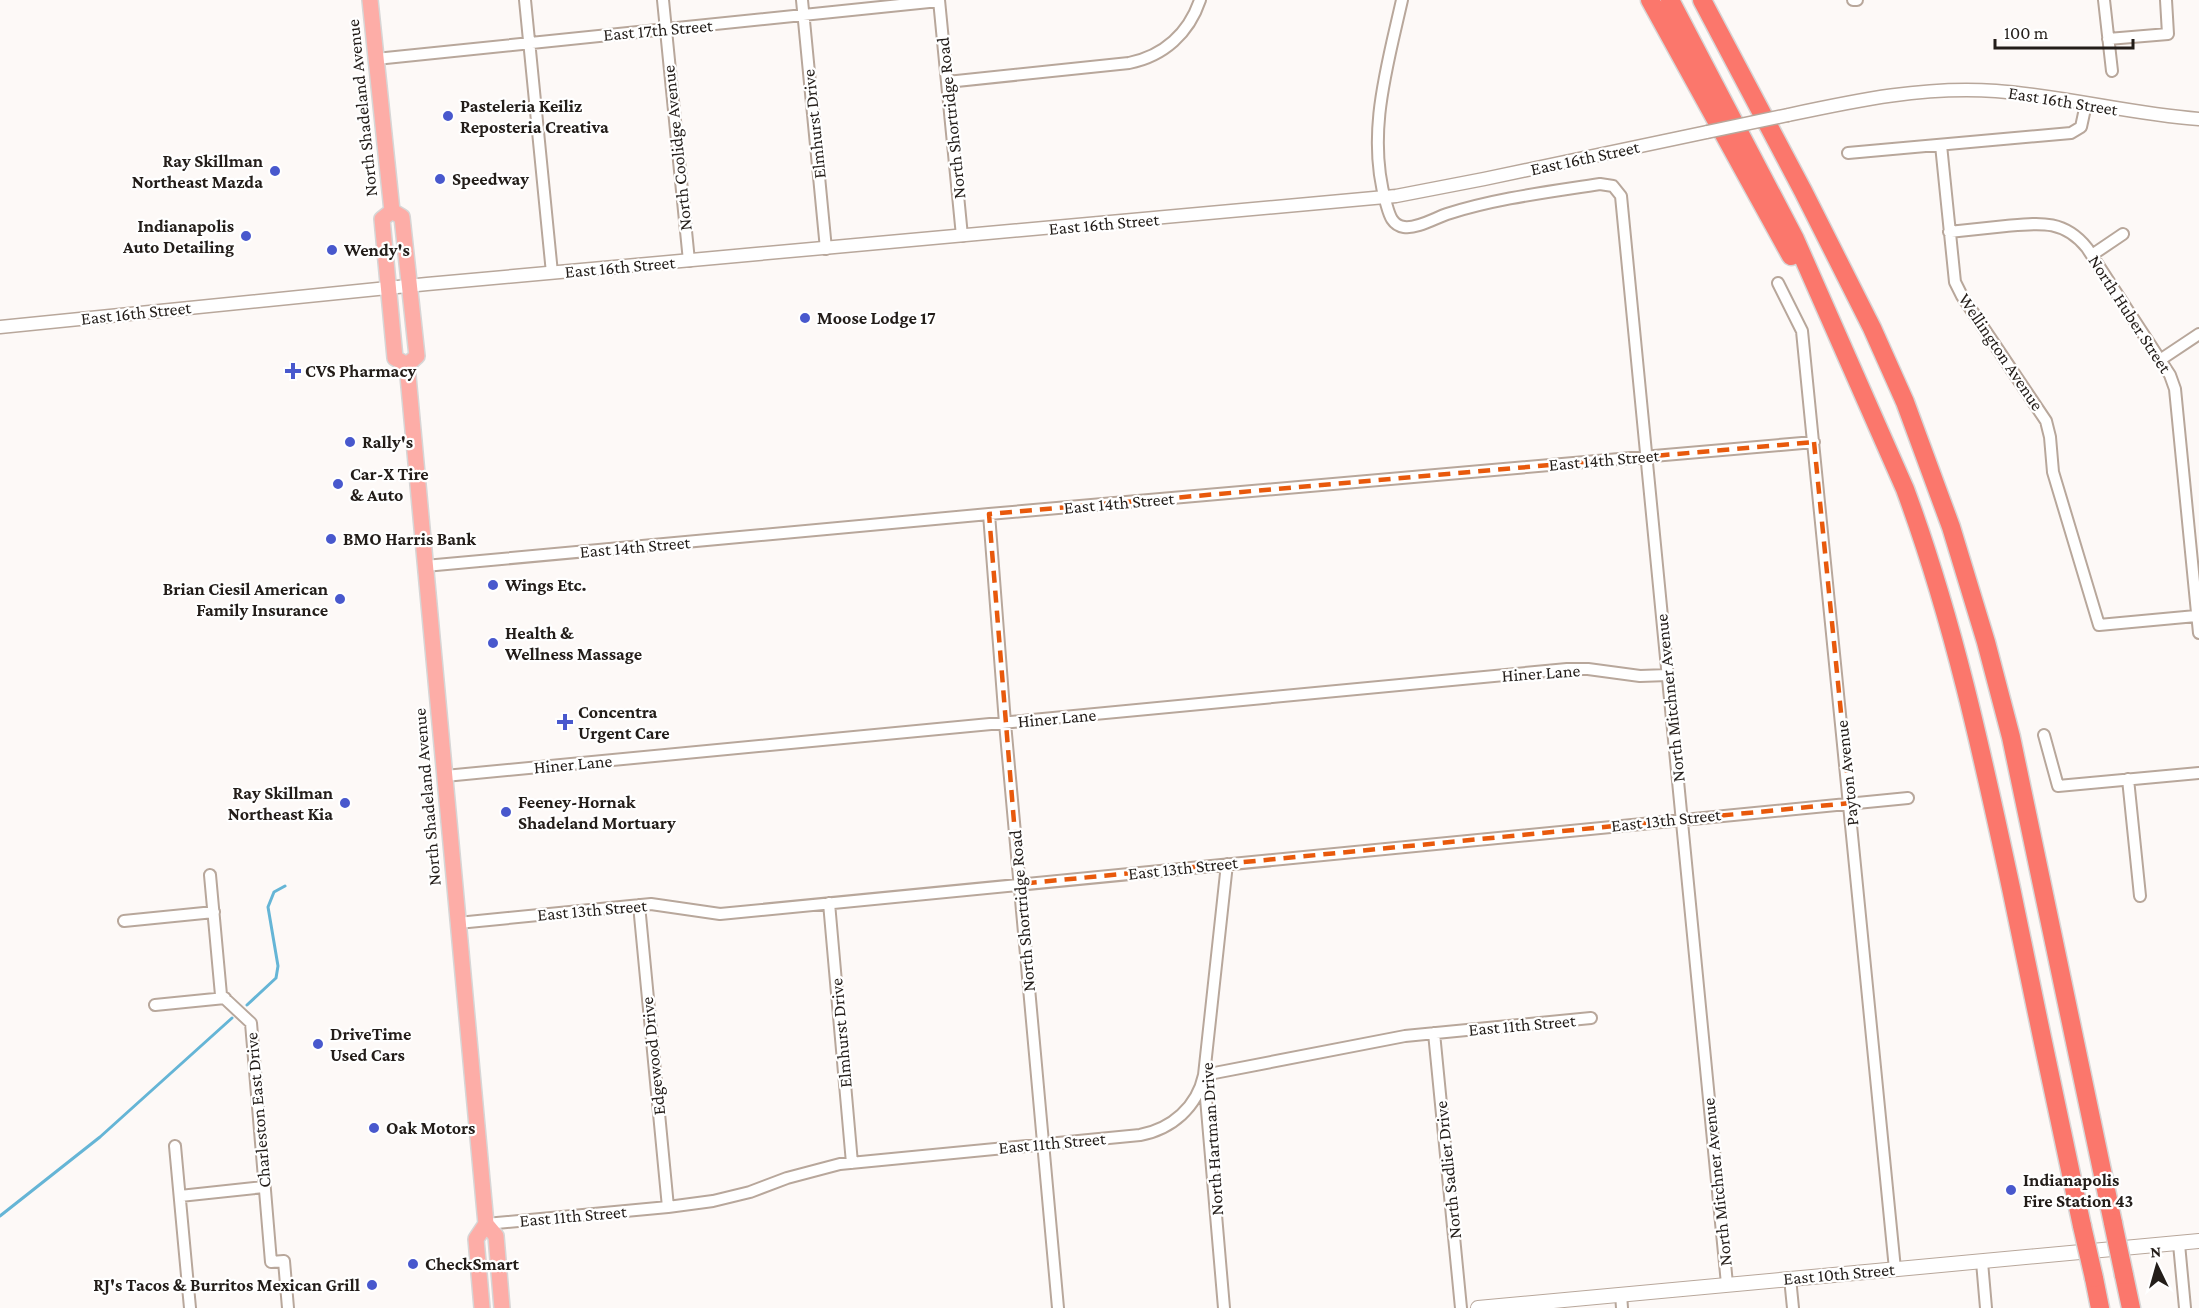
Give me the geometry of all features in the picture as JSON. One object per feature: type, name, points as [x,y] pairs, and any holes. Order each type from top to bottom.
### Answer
[{"type":"highway","points":[[1650,0],[1784,245],[1816,292]]},
{"type":"highway","points":[[1670,0],[1795,239],[1816,292],[1905,489],[1931,563],[1955,644],[1990,790],[2100,1308]]},
{"type":"highway","points":[[1702,0],[1808,200],[1872,328],[1909,412],[1951,527],[1986,642],[2013,748],[2131,1308]]},
{"type":"main road","name":"North Shadeland Avenue","points":[[370,0],[392,211]]},
{"type":"main road","name":"North Shadeland Avenue","points":[[392,211],[402,217],[417,356],[407,365]]},
{"type":"main road","name":"North Shadeland Avenue","points":[[392,211],[382,219],[388,288],[395,358],[407,365]]},
{"type":"main road","name":"North Shadeland Avenue","points":[[407,365],[486,1224],[496,1236],[502,1308]]},
{"type":"main road","name":"North Shadeland Avenue","points":[[482,1308],[476,1239],[486,1224]]},
{"type":"main road","name":"East 10th Street","points":[[1478,1308],[1622,1301],[1727,1284],[2199,1241]]},
{"type":"street","points":[[525,0],[552,273]]},
{"type":"street","name":"North Coolidge Avenue","points":[[663,0],[688,261]]},
{"type":"street","name":"Elmhurst Drive","points":[[801,0],[826,249]]},
{"type":"street","points":[[947,82],[1135,62],[1162,51],[1179,36],[1193,18],[1200,0]]},
{"type":"street","points":[[1384,197],[1378,155],[1379,106],[1402,0]]},
{"type":"street","points":[[2104,0],[2112,71]]},
{"type":"street","points":[[2108,39],[2169,34],[2166,0]]},
{"type":"street","name":"East 17th Street","points":[[376,59],[939,1]]},
{"type":"street","name":"North Shortridge Road","points":[[939,1],[962,236]]},
{"type":"street","name":"East 16th Street","points":[[0,327],[388,288],[1384,197],[1484,179],[1878,96],[1947,90],[2012,93],[2154,115],[2199,119]]},
{"type":"street","points":[[1848,153],[2071,133],[2081,127],[2086,104]]},
{"type":"street","name":"Wellington Avenue","points":[[1941,145],[1953,272],[1960,292],[2048,426],[2053,472],[2099,625],[2196,616]]},
{"type":"street","name":"North Mitchner Avenue","points":[[1384,197],[1393,221],[1400,226],[1411,227],[1465,208],[1494,201],[1600,184],[1613,186],[1620,193],[1727,1284]]},
{"type":"street","name":"North Huber Street","points":[[1950,232],[2048,224],[2072,233],[2092,255],[2170,375],[2175,389],[2199,633]]},
{"type":"street","points":[[2092,255],[2123,234]]},
{"type":"street","name":"Payton Avenue","points":[[1778,283],[1802,331],[1895,1269]]},
{"type":"street","points":[[2160,360],[2199,334]]},
{"type":"street","name":"East 14th Street","points":[[425,566],[1814,442]]},
{"type":"street","name":"North Shortridge Road","points":[[989,514],[1005,723],[1058,1308]]},
{"type":"street","name":"Hiner Lane","points":[[445,777],[1568,669],[1588,669],[1636,676],[1668,675]]},
{"type":"street","points":[[2044,735],[2058,786],[2199,773]]},
{"type":"street","points":[[2128,779],[2140,896]]},
{"type":"street","name":"East 13th Street","points":[[458,923],[651,904],[720,914],[1908,798]]},
{"type":"street","name":"North Hartman Drive","points":[[1224,1308],[1204,1075],[1227,864]]},
{"type":"street","points":[[210,875],[221,995],[225,999]]},
{"type":"street","name":"Elmhurst Drive","points":[[829,903],[852,1163]]},
{"type":"street","name":"Edgewood Drive","points":[[639,905],[668,1207]]},
{"type":"street","points":[[123,921],[214,912]]},
{"type":"street","points":[[155,1005],[225,999]]},
{"type":"street","name":"Charleston East Drive","points":[[225,999],[251,1023],[271,1262],[284,1261],[288,1308]]},
{"type":"street","name":"East 11th Street","points":[[486,1224],[713,1201],[799,1174],[852,1163],[1140,1135],[1158,1130],[1177,1120],[1200,1089],[1204,1075],[1395,1038],[1591,1018]]},
{"type":"street","name":"North Sadlier Drive","points":[[1434,1033],[1461,1308]]},
{"type":"street","points":[[176,1146],[190,1308]]},
{"type":"street","points":[[180,1196],[264,1188]]},
{"type":"street","points":[[2179,1244],[2185,1308]]},
{"type":"street","points":[[1982,1262],[1986,1308]]},
{"type":"street","points":[[1790,1278],[1793,1308]]},
{"type":"highlighted area","points":[[1814,442],[1850,803],[1019,884],[989,514]]},
{"type":"waterway","points":[[247,1005],[276,978],[278,966],[268,907],[274,892],[285,886]]},
{"type":"waterway","points":[[0,1216],[100,1137],[232,1018]]},
{"type":"place","name":"Pasteleria Keiliz Reposteria Creativa","points":[[448,116]]},
{"type":"place","name":"Ray Skillman Northeast Mazda","points":[[275,171]]},
{"type":"place","name":"Speedway","points":[[440,179]]},
{"type":"place","name":"Indianapolis Auto Detailing","points":[[246,236]]},
{"type":"place","name":"Wendy's","points":[[332,250]]},
{"type":"place","name":"Moose Lodge 17","points":[[805,318]]},
{"type":"place","name":"CVS Pharmacy","points":[[293,371]]},
{"type":"place","name":"Rally's","points":[[350,442]]},
{"type":"place","name":"Car-X Tire & Auto","points":[[338,484]]},
{"type":"place","name":"BMO Harris Bank","points":[[331,539]]},
{"type":"place","name":"Wings Etc.","points":[[493,585]]},
{"type":"place","name":"Brian Ciesil American Family Insurance","points":[[340,599]]},
{"type":"place","name":"Health & Wellness Massage","points":[[493,643]]},
{"type":"place","name":"Concentra Urgent Care","points":[[565,722]]},
{"type":"place","name":"Ray Skillman Northeast Kia","points":[[345,803]]},
{"type":"place","name":"Feeney-Hornak Shadeland Mortuary","points":[[506,812]]},
{"type":"place","name":"DriveTime Used Cars","points":[[318,1044]]},
{"type":"place","name":"Oak Motors","points":[[374,1128]]},
{"type":"place","name":"Indianapolis Fire Station 43","points":[[2011,1190]]},
{"type":"place","name":"CheckSmart","points":[[413,1264]]},
{"type":"place","name":"RJ's Tacos & Burritos Mexican Grill","points":[[372,1285]]}]
